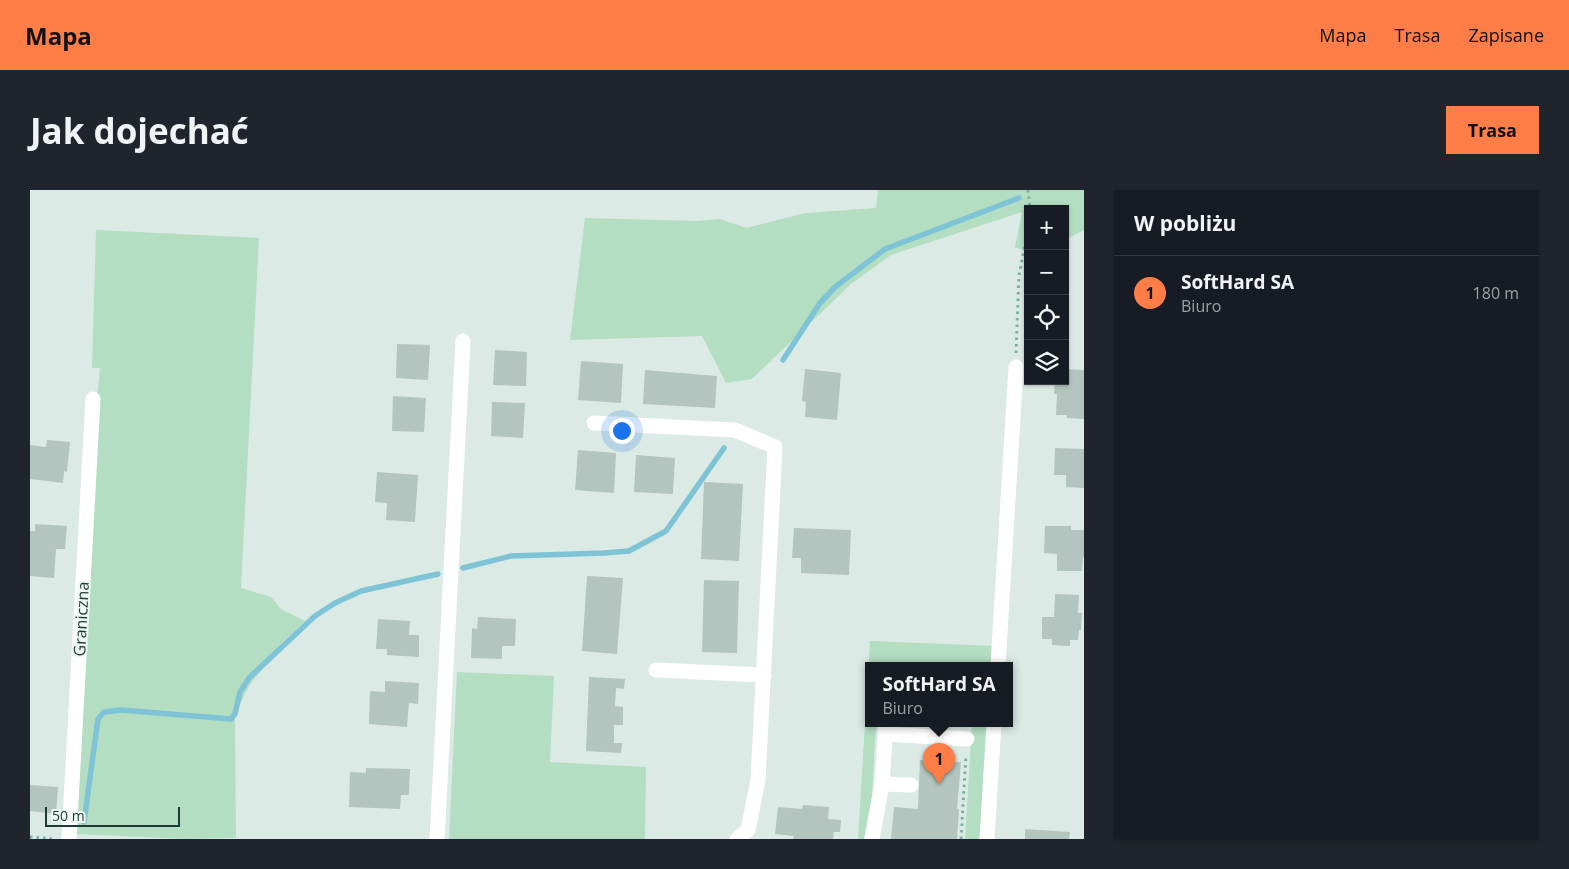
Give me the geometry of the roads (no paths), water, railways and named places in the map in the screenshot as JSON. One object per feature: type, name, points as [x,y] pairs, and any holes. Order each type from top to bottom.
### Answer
[{"type":"street","points":[[437,839],[463,341]]},
{"type":"street","points":[[998,662],[1016,367]]},
{"type":"street","name":"Graniczna","points":[[69,839],[93,399]]},
{"type":"street","points":[[594,423],[735,430],[775,448],[758,780],[748,830],[737,839]]},
{"type":"street","points":[[656,670],[764,675]]},
{"type":"street","points":[[987,839],[994,727]]},
{"type":"street","points":[[872,839],[882,784],[886,729],[967,739]]},
{"type":"street","points":[[882,784],[911,785]]},
{"type":"waterway","points":[[783,360],[820,303],[835,287],[885,249],[1019,198]]},
{"type":"waterway","points":[[463,568],[511,556],[629,551],[666,531],[724,448]]},
{"type":"waterway","points":[[84,822],[98,719],[104,712],[121,710],[231,719],[235,714],[240,692],[249,678],[315,616],[335,603],[361,591],[438,574]]},
{"type":"place","name":"SoftHard SA","points":[[939,784]]}]
